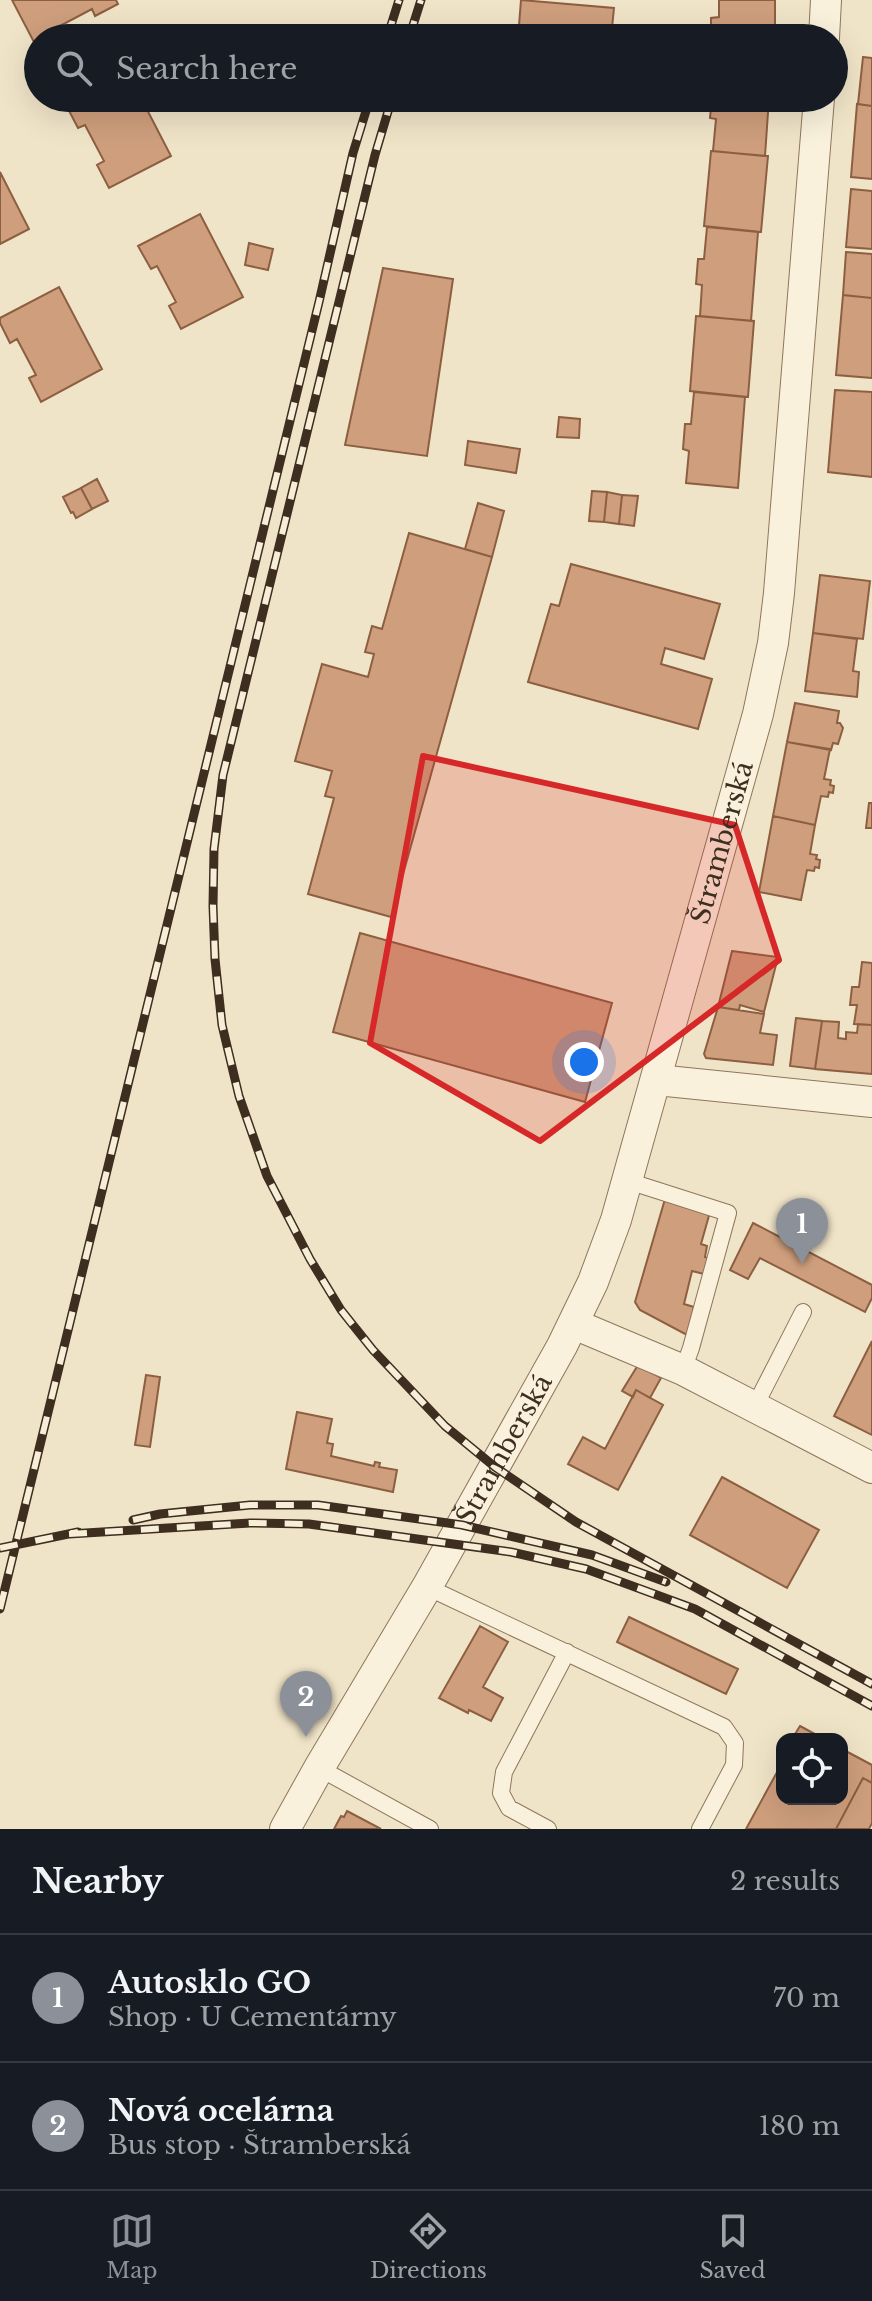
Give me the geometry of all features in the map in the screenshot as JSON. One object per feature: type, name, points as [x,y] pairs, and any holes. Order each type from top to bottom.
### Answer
[{"type":"street","points":[[825,24],[826,0]]},
{"type":"street","name":"Štramberská","points":[[285,1829],[427,1587],[574,1324],[593,1282],[628,1181],[758,714],[773,643],[818,112]]},
{"type":"street","points":[[657,1080],[872,1102]]},
{"type":"street","points":[[574,1324],[683,1370],[872,1468]]},
{"type":"lane","points":[[628,1181],[728,1213],[683,1370]]},
{"type":"lane","points":[[755,1406],[803,1312]]},
{"type":"lane","points":[[427,1587],[724,1727],[735,1743],[734,1765],[700,1829]]},
{"type":"lane","points":[[548,1829],[509,1808],[501,1793],[504,1772],[567,1652]]},
{"type":"lane","points":[[319,1768],[430,1829]]},
{"type":"highlighted area","points":[[423,756],[735,825],[779,960],[540,1141],[370,1043]]},
{"type":"building","points":[[12,0],[116,0],[118,4],[95,16],[92,9],[64,24],[25,24]]},
{"type":"building","points":[[521,0],[614,8],[612,24],[519,24]]},
{"type":"building","points":[[719,0],[775,0],[775,24],[711,24],[711,18],[719,17]]},
{"type":"building","points":[[863,57],[872,58],[872,106],[858,104]]},
{"type":"building","points":[[857,104],[872,106],[872,179],[851,177]]},
{"type":"building","points":[[70,112],[148,112],[171,156],[109,188],[97,165],[104,161],[85,125],[78,128]]},
{"type":"building","points":[[711,112],[768,112],[765,156],[713,151],[716,119],[710,118]]},
{"type":"building","points":[[711,151],[768,156],[761,232],[704,226]]},
{"type":"building","points":[[0,172],[29,229],[0,244]]},
{"type":"building","points":[[851,189],[872,191],[872,249],[846,247]]},
{"type":"building","points":[[200,214],[243,297],[181,329],[169,306],[176,302],[157,266],[151,269],[138,246]]},
{"type":"building","points":[[707,227],[758,232],[751,321],[700,316],[702,285],[696,284],[698,259],[704,259]]},
{"type":"building","points":[[249,243],[273,249],[268,270],[245,265]]},
{"type":"building","points":[[846,252],[872,254],[872,298],[843,295]]},
{"type":"building","points":[[383,268],[453,279],[427,456],[345,445]]},
{"type":"building","points":[[59,287],[102,369],[41,402],[29,378],[36,375],[17,339],[10,343],[0,318]]},
{"type":"building","points":[[843,295],[872,298],[872,378],[836,375]]},
{"type":"building","points":[[696,316],[754,321],[748,397],[690,391]]},
{"type":"building","points":[[835,390],[872,392],[872,477],[828,472]]},
{"type":"building","points":[[694,392],[745,397],[738,488],[686,483],[689,451],[683,449],[685,424],[691,424]]},
{"type":"building","points":[[559,417],[580,419],[579,438],[557,437]]},
{"type":"building","points":[[468,441],[520,449],[516,473],[465,465]]},
{"type":"building","points":[[97,479],[108,501],[92,509],[81,488]]},
{"type":"building","points":[[81,488],[92,509],[76,518],[63,497]]},
{"type":"building","points":[[592,491],[607,492],[604,522],[589,521]]},
{"type":"building","points":[[607,492],[622,495],[619,524],[604,522]]},
{"type":"building","points":[[622,495],[638,496],[634,526],[619,524]]},
{"type":"building","points":[[478,503],[504,511],[492,557],[465,549]]},
{"type":"building","points":[[409,533],[492,557],[391,917],[308,894],[334,798],[325,796],[332,771],[295,761],[322,664],[368,677],[374,654],[365,652],[372,626],[382,629]]},
{"type":"building","points":[[571,564],[720,604],[704,659],[665,648],[661,664],[712,679],[698,729],[528,682],[551,604],[559,606]]},
{"type":"building","points":[[820,575],[870,581],[863,639],[813,633]]},
{"type":"building","points":[[813,633],[857,639],[853,671],[859,672],[857,697],[805,691]]},
{"type":"building","points":[[795,703],[839,711],[837,723],[843,728],[838,744],[833,743],[831,750],[787,742]]},
{"type":"building","points":[[787,742],[830,749],[824,779],[831,780],[833,793],[829,792],[828,797],[821,796],[815,825],[773,816]]},
{"type":"building","points":[[869,803],[872,803],[872,828],[866,828]]},
{"type":"building","points":[[773,816],[815,825],[810,854],[817,855],[819,868],[807,870],[801,900],[759,892]]},
{"type":"building","points":[[360,933],[612,1003],[585,1102],[333,1032]]},
{"type":"building","points":[[732,951],[778,957],[764,1012],[740,1005],[739,1010],[718,1007]]},
{"type":"building","points":[[862,962],[872,963],[872,1025],[854,1024],[857,1005],[850,1005],[852,987],[859,987]]},
{"type":"building","points":[[718,1007],[764,1014],[760,1033],[777,1035],[773,1065],[706,1058],[704,1054]]},
{"type":"building","points":[[796,1018],[822,1021],[815,1069],[790,1066]]},
{"type":"building","points":[[822,1021],[839,1022],[838,1038],[846,1039],[846,1032],[857,1033],[858,1024],[872,1025],[872,1074],[815,1069]]},
{"type":"building","points":[[665,1199],[710,1212],[701,1244],[707,1246],[704,1274],[692,1271],[684,1304],[694,1307],[687,1335],[640,1310],[635,1302]]},
{"type":"building","points":[[753,1223],[872,1285],[872,1298],[865,1312],[760,1258],[748,1279],[730,1270]]},
{"type":"building","points":[[872,1341],[872,1435],[834,1416]]},
{"type":"building","points":[[638,1365],[661,1378],[650,1398],[636,1390],[633,1397],[622,1391]]},
{"type":"building","points":[[146,1375],[160,1377],[150,1447],[135,1445]]},
{"type":"building","points":[[636,1390],[663,1405],[618,1490],[568,1464],[583,1437],[605,1449]]},
{"type":"building","points":[[297,1412],[332,1419],[327,1443],[333,1444],[331,1456],[374,1466],[375,1462],[380,1463],[379,1467],[397,1470],[393,1492],[286,1469]]},
{"type":"building","points":[[722,1477],[819,1530],[787,1588],[690,1535]]},
{"type":"building","points":[[629,1617],[738,1669],[726,1694],[617,1642]]},
{"type":"building","points":[[480,1626],[508,1642],[483,1687],[503,1698],[491,1721],[439,1698]]},
{"type":"building","points":[[800,1726],[813,1733],[796,1733]]},
{"type":"building","points":[[848,1752],[872,1765],[872,1783],[863,1778],[836,1829],[746,1829],[776,1774],[776,1805],[848,1805]]},
{"type":"building","points":[[863,1778],[872,1783],[872,1823],[869,1829],[836,1829]]},
{"type":"building","points":[[347,1811],[381,1829],[334,1829]]},
{"type":"railway","points":[[391,24],[399,0]]},
{"type":"railway","points":[[413,24],[421,0]]},
{"type":"railway","points":[[0,1609],[353,153],[366,112]]},
{"type":"railway","points":[[388,112],[223,775],[214,849],[215,959],[222,1025],[239,1096],[267,1176],[310,1259],[341,1310],[373,1350],[445,1426],[495,1467],[576,1522],[872,1684]]},
{"type":"railway","points":[[133,1520],[160,1514],[250,1505],[318,1505],[462,1525],[592,1555],[666,1582]]},
{"type":"railway","points":[[69,1534],[250,1523],[309,1524],[511,1552],[586,1569],[695,1609],[872,1706]]},
{"type":"railway","points":[[0,1548],[78,1532]]},
{"type":"place","name":"Autosklo GO","points":[[802,1264]]},
{"type":"place","name":"Nová ocelárna","points":[[306,1737]]}]
